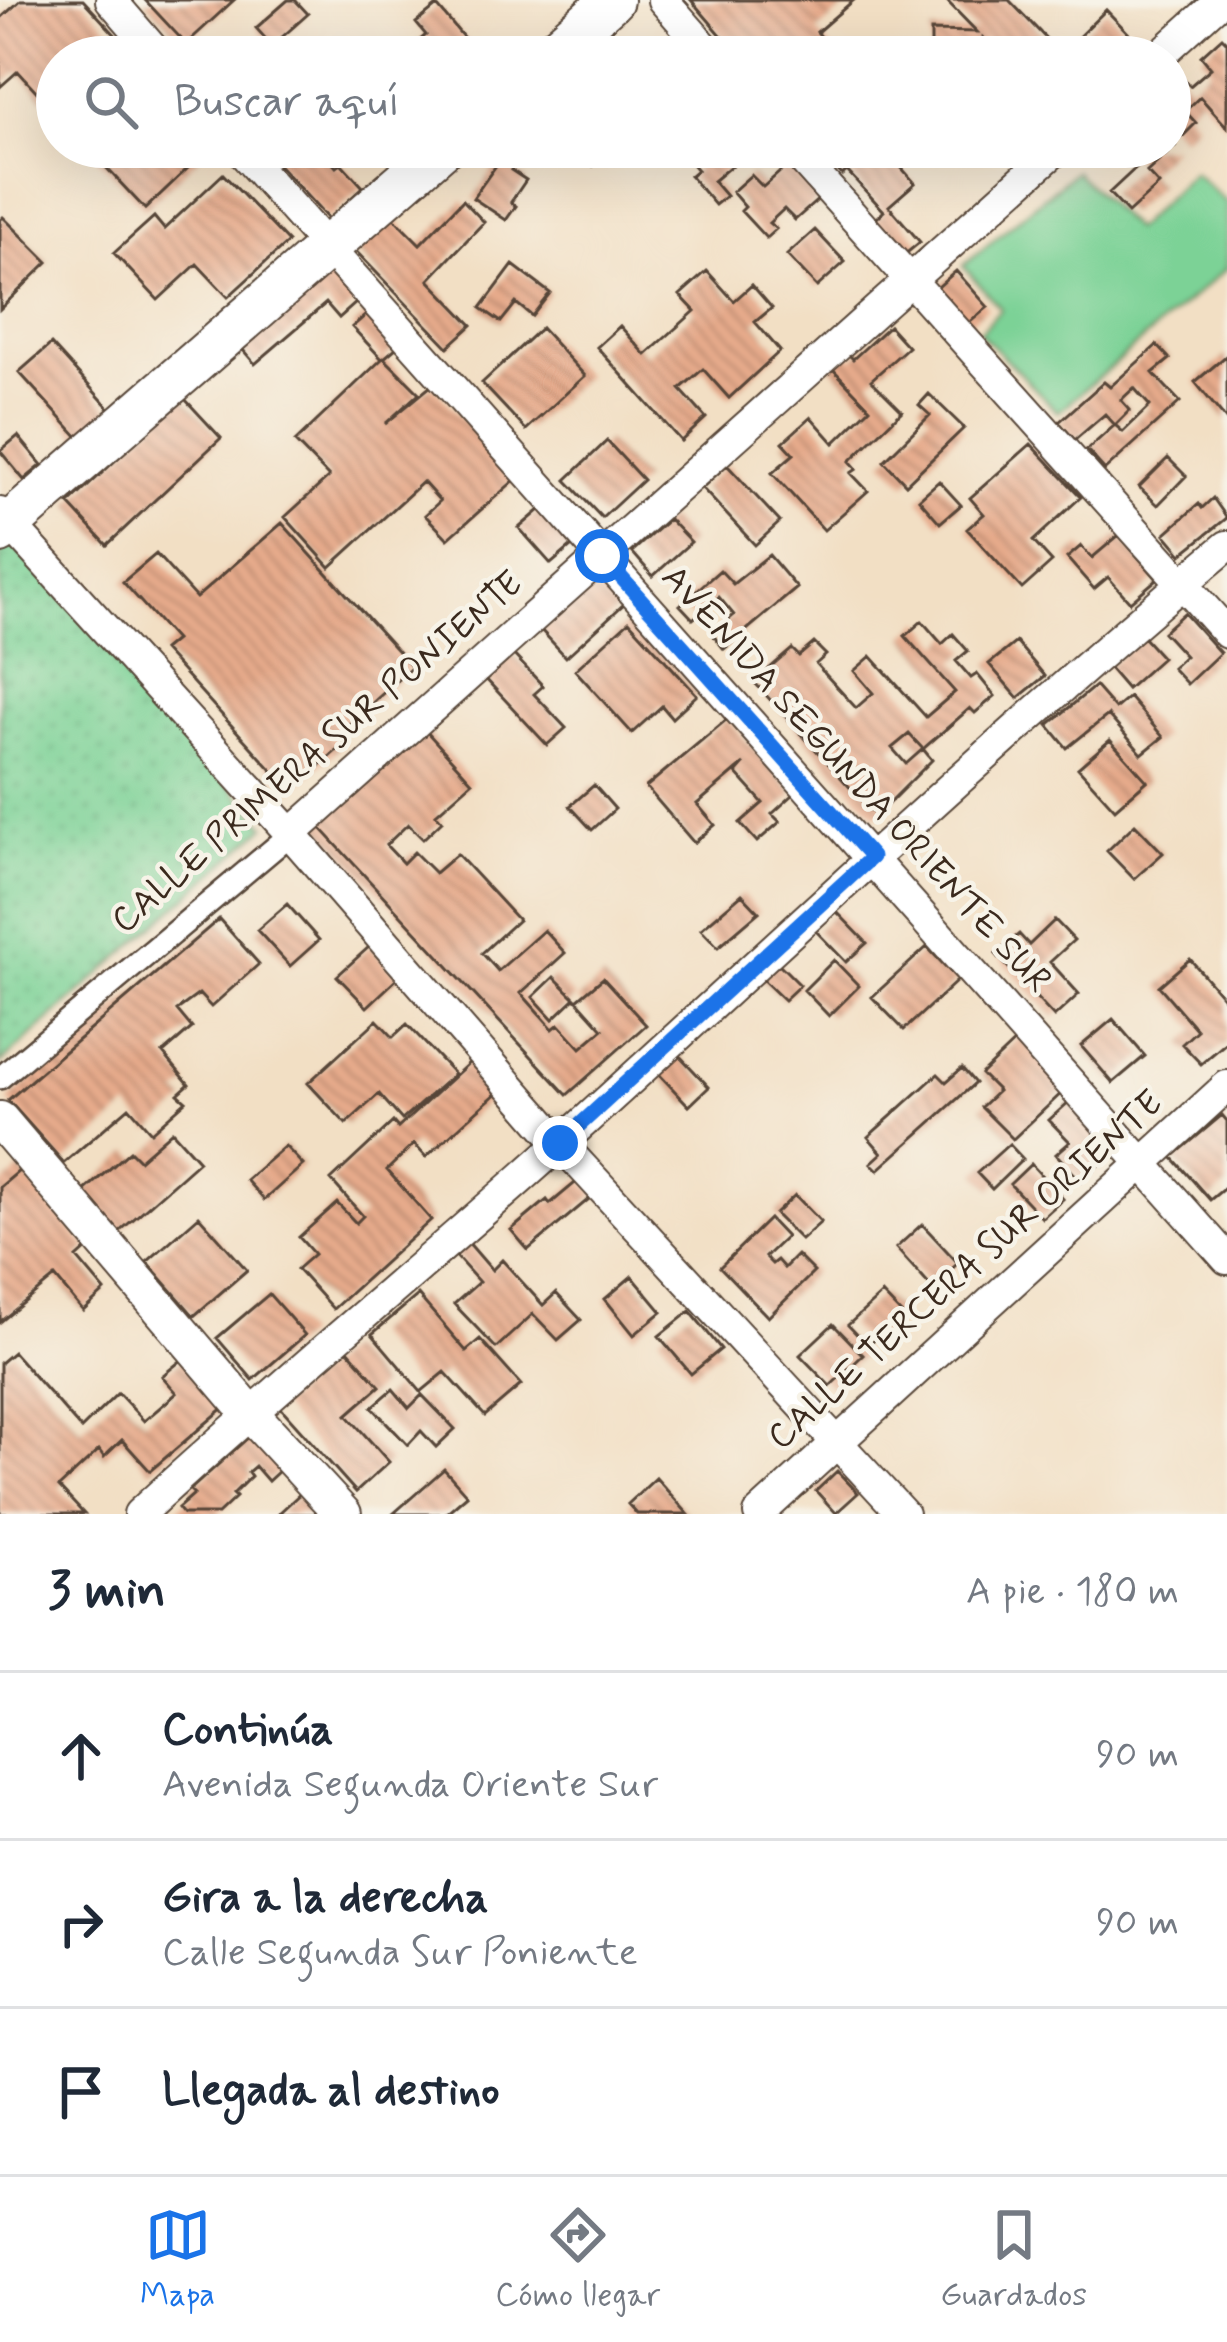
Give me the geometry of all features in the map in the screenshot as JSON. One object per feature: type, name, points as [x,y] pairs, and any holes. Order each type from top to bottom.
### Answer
[{"type":"main road","points":[[571,36],[612,0]]},
{"type":"main road","points":[[3,523],[419,168]]},
{"type":"street","points":[[111,0],[142,36]]},
{"type":"street","points":[[663,0],[695,36]]},
{"type":"street","points":[[1183,36],[1220,4]]},
{"type":"street","name":"AVENIDA SEGUNDA ORIENTE SUR","points":[[256,168],[1227,1259]]},
{"type":"street","points":[[810,168],[1227,633]]},
{"type":"street","name":"CALLE PRIMERA SUR PONIENTE","points":[[0,1078],[291,834],[1036,168]]},
{"type":"street","points":[[3,523],[291,834],[560,1143],[903,1514]]},
{"type":"street","points":[[139,1514],[560,1143],[872,857],[1227,546]]},
{"type":"street","name":"CALLE TERCERA SUR ORIENTE","points":[[759,1514],[1227,1086]]},
{"type":"street","points":[[0,1120],[343,1514]]},
{"type":"green space","points":[[1075,171],[1134,230],[1193,172],[1227,203],[1227,268],[1058,412],[979,332],[1001,309],[963,266]]},
{"type":"green space","points":[[12,541],[266,826],[0,1064],[0,552]]},
{"type":"building","points":[[21,0],[83,0],[116,36],[36,36],[36,91],[18,71],[0,87],[0,19]]},
{"type":"building","points":[[145,0],[234,0],[195,36],[179,36]]},
{"type":"building","points":[[288,0],[295,0],[308,14],[283,36],[263,36],[256,28]]},
{"type":"building","points":[[691,0],[854,0],[817,32],[821,36],[722,36]]},
{"type":"building","points":[[946,0],[1009,0],[1044,36],[931,36],[931,31],[977,32]]},
{"type":"building","points":[[437,6],[462,36],[425,36],[416,23]]},
{"type":"building","points":[[1106,10],[1131,36],[1079,36]]},
{"type":"building","points":[[1222,37],[1227,42],[1227,127],[1200,97],[1191,105],[1191,85],[1211,68],[1201,56]]},
{"type":"building","points":[[107,168],[188,168],[145,209]]},
{"type":"building","points":[[281,168],[346,168],[363,187],[328,219]]},
{"type":"building","points":[[494,168],[512,168],[526,180],[506,220],[473,198]]},
{"type":"building","points":[[728,168],[713,181],[726,196],[715,205],[690,176],[697,170]]},
{"type":"building","points":[[784,168],[795,168],[822,196],[795,220],[784,209],[769,223],[776,229],[766,238],[741,211],[745,207],[732,192],[751,175],[763,187]]},
{"type":"building","points":[[836,168],[902,168],[915,183],[889,206],[920,242],[903,256],[873,222],[884,211],[847,171],[842,175]]},
{"type":"building","points":[[1136,168],[1151,168],[1147,172],[1159,185],[1128,213],[1109,193]]},
{"type":"building","points":[[223,174],[288,242],[228,297],[197,264],[158,300],[114,253],[154,217],[164,229]]},
{"type":"building","points":[[463,200],[484,222],[429,280],[472,325],[448,347],[351,246],[387,211],[420,244]]},
{"type":"building","points":[[3,217],[48,262],[0,309],[0,220]]},
{"type":"building","points":[[815,230],[845,262],[817,287],[787,255]]},
{"type":"building","points":[[323,261],[358,301],[339,318],[326,303],[255,364],[237,343]]},
{"type":"building","points":[[513,265],[550,293],[532,316],[516,303],[501,322],[481,308]]},
{"type":"building","points":[[707,271],[734,301],[752,285],[772,308],[755,322],[780,351],[729,398],[703,369],[680,389],[706,418],[681,441],[597,347],[620,326],[646,355],[695,311],[680,295]]},
{"type":"building","points":[[956,271],[988,307],[968,324],[937,288]]},
{"type":"building","points":[[367,314],[397,347],[384,358],[419,393],[385,424],[432,385],[517,478],[448,539],[425,515],[440,501],[423,482],[330,567],[285,517],[329,477],[295,442],[382,359],[352,327]]},
{"type":"building","points":[[889,326],[908,347],[871,380],[902,411],[850,461],[857,469],[851,473],[868,491],[824,530],[772,473],[794,454],[783,442],[811,417],[834,443],[870,408],[831,367],[847,353],[853,359]]},
{"type":"building","points":[[541,328],[585,376],[526,430],[482,383]]},
{"type":"building","points":[[51,344],[120,420],[88,448],[19,372]]},
{"type":"building","points":[[1157,345],[1170,359],[1153,373],[1180,402],[1105,470],[1087,450],[1115,425],[1105,414],[1075,440],[1059,422],[1104,382],[1110,387]],"holes":[[[1134,388],[1150,406],[1123,432],[1115,425],[1130,410],[1121,400]]]},
{"type":"building","points":[[1227,355],[1227,421],[1195,382]]},
{"type":"building","points":[[929,394],[964,428],[906,484],[884,461],[930,415],[919,405]]},
{"type":"building","points":[[183,397],[221,438],[107,545],[69,504]]},
{"type":"building","points":[[18,436],[42,465],[24,480],[0,451]]},
{"type":"building","points":[[607,441],[643,480],[602,518],[566,480]]},
{"type":"building","points":[[1031,444],[1081,497],[1033,541],[1052,562],[1022,589],[967,529],[984,514],[970,498]]},
{"type":"building","points":[[1168,458],[1186,476],[1158,505],[1139,487]]},
{"type":"building","points":[[727,465],[780,522],[755,545],[702,488]]},
{"type":"building","points":[[939,481],[961,505],[940,523],[919,499]]},
{"type":"building","points":[[1213,498],[1227,518],[1182,554],[1165,534]]},
{"type":"building","points":[[541,509],[572,546],[551,564],[519,528]]},
{"type":"building","points":[[669,519],[691,542],[653,576],[632,552]]},
{"type":"building","points":[[282,523],[412,667],[337,735],[345,743],[291,791],[163,650],[175,640],[123,582],[156,554],[196,598]]},
{"type":"building","points":[[1119,535],[1157,579],[1130,602],[1108,577],[1094,589],[1067,558],[1081,546],[1092,558]]},
{"type":"building","points":[[769,555],[797,588],[724,649],[712,634],[734,615],[719,597],[693,619],[680,605],[720,570],[733,584]]},
{"type":"building","points":[[599,574],[625,603],[566,657],[540,629]]},
{"type":"building","points":[[1184,613],[1220,653],[1187,684],[1172,668],[1185,656],[1163,632]]},
{"type":"building","points":[[629,621],[697,695],[672,718],[662,706],[632,733],[575,670]]},
{"type":"building","points":[[922,621],[942,644],[953,634],[968,651],[956,661],[971,678],[977,674],[995,696],[975,713],[970,708],[923,749],[932,760],[876,816],[754,682],[792,649],[799,656],[814,643],[826,655],[816,664],[856,708],[873,693],[854,671],[871,656],[926,717],[955,692],[905,636]],"holes":[[[909,734],[923,749],[906,764],[892,748]]]},
{"type":"building","points":[[1143,637],[1162,658],[1127,689],[1108,667]]},
{"type":"building","points":[[1016,642],[1045,676],[1018,698],[989,664]]},
{"type":"building","points":[[511,652],[543,686],[534,694],[566,728],[547,745],[484,677]]},
{"type":"building","points":[[1095,686],[1115,709],[1129,697],[1163,737],[1142,754],[1108,715],[1067,748],[1048,725]]},
{"type":"building","points":[[727,719],[794,794],[772,814],[780,822],[757,842],[740,823],[763,803],[736,773],[744,764],[697,804],[715,825],[694,843],[646,787]]},
{"type":"building","points":[[426,731],[472,782],[436,814],[442,821],[423,839],[408,824],[386,845],[403,863],[414,852],[435,873],[457,854],[518,920],[482,953],[498,971],[544,930],[565,953],[521,993],[553,1029],[559,1024],[581,1048],[603,1029],[577,1000],[603,978],[646,1025],[567,1095],[317,824]]},
{"type":"building","points":[[1110,740],[1147,781],[1115,809],[1078,768]]},
{"type":"building","points":[[594,785],[615,809],[592,830],[570,806]]},
{"type":"building","points":[[1135,824],[1163,853],[1134,879],[1107,851]]},
{"type":"building","points":[[742,894],[759,912],[718,947],[701,929]]},
{"type":"building","points":[[287,904],[319,940],[290,966],[257,930]]},
{"type":"building","points":[[836,911],[867,943],[846,962],[816,931]]},
{"type":"building","points":[[219,919],[259,964],[211,1007],[199,994],[177,1010],[192,1028],[163,1053],[189,1084],[178,1094],[186,1101],[151,1132],[129,1107],[64,1163],[8,1100]]},
{"type":"building","points":[[1055,920],[1074,940],[1050,962],[1079,994],[1054,1017],[996,954],[1019,934],[1029,945]]},
{"type":"building","points":[[370,946],[399,977],[367,1007],[337,976]]},
{"type":"building","points":[[927,947],[958,980],[904,1030],[872,997]]},
{"type":"building","points":[[1190,959],[1227,1002],[1227,1042],[1201,1064],[1182,1044],[1197,1030],[1159,986]]},
{"type":"building","points":[[834,960],[859,986],[829,1016],[804,990]]},
{"type":"building","points":[[777,962],[800,985],[784,1000],[761,978]]},
{"type":"building","points":[[554,977],[575,998],[553,1019],[533,997]]},
{"type":"building","points":[[1113,1019],[1145,1056],[1113,1083],[1081,1046]]},
{"type":"building","points":[[377,1020],[393,1037],[407,1024],[454,1074],[402,1120],[379,1094],[346,1124],[308,1083]]},
{"type":"building","points":[[1020,1037],[1068,1087],[1013,1139],[981,1107],[998,1091],[981,1074]]},
{"type":"building","points":[[677,1053],[709,1087],[689,1106],[657,1072]]},
{"type":"building","points":[[472,1060],[500,1090],[426,1157],[414,1144],[387,1170],[431,1220],[333,1309],[297,1269],[314,1254],[299,1237],[337,1203],[356,1223],[363,1216],[331,1180],[393,1122],[398,1128]]},
{"type":"building","points":[[962,1068],[975,1083],[878,1170],[871,1163],[882,1153],[868,1137],[938,1074],[946,1082]]},
{"type":"building","points":[[1071,1100],[1116,1149],[1081,1181],[1056,1154],[1070,1142],[1049,1120]]},
{"type":"building","points":[[1222,1115],[1227,1121],[1227,1186],[1210,1200],[1172,1157]]},
{"type":"building","points":[[172,1131],[199,1161],[119,1232],[83,1192],[130,1151],[139,1160]]},
{"type":"building","points":[[1009,1144],[1023,1159],[992,1189],[977,1173]]},
{"type":"building","points":[[285,1146],[303,1165],[264,1200],[246,1180]]},
{"type":"building","points":[[1031,1164],[1063,1199],[1042,1218],[1010,1184]]},
{"type":"building","points":[[20,1170],[88,1248],[77,1258],[105,1291],[83,1311],[55,1277],[0,1322],[0,1187]]},
{"type":"building","points":[[581,1178],[595,1194],[528,1250],[511,1230]]},
{"type":"building","points":[[795,1195],[821,1222],[801,1240],[775,1214]]},
{"type":"building","points":[[199,1216],[247,1270],[194,1316],[147,1262]]},
{"type":"building","points":[[769,1219],[786,1237],[765,1257],[784,1268],[797,1255],[814,1272],[768,1317],[720,1267]]},
{"type":"building","points":[[922,1224],[958,1263],[932,1288],[896,1248]]},
{"type":"building","points":[[467,1241],[492,1270],[502,1260],[543,1305],[556,1293],[581,1320],[558,1340],[533,1314],[496,1348],[454,1304],[479,1282],[453,1253]]},
{"type":"building","points":[[632,1276],[662,1312],[634,1335],[605,1299]]},
{"type":"building","points":[[269,1294],[305,1335],[253,1380],[217,1338]]},
{"type":"building","points":[[882,1294],[902,1315],[868,1346],[848,1325]]},
{"type":"building","points":[[418,1295],[466,1351],[480,1339],[521,1385],[485,1416],[445,1372],[421,1392],[372,1334]]},
{"type":"building","points":[[690,1311],[721,1349],[691,1374],[659,1336]]},
{"type":"building","points":[[833,1324],[863,1355],[830,1386],[800,1355]]},
{"type":"building","points":[[347,1349],[380,1386],[347,1415],[389,1462],[356,1492],[280,1407]]},
{"type":"building","points":[[13,1352],[81,1429],[118,1393],[144,1421],[177,1393],[162,1376],[184,1358],[226,1406],[150,1471],[122,1440],[104,1457],[99,1450],[59,1487],[84,1514],[0,1514],[0,1363]]},
{"type":"building","points":[[393,1389],[409,1408],[422,1395],[455,1429],[436,1447],[421,1431],[408,1445],[372,1407]]},
{"type":"building","points":[[250,1436],[280,1470],[268,1481],[255,1466],[233,1494],[236,1497],[218,1514],[183,1514],[178,1508],[194,1494],[190,1490]]},
{"type":"building","points":[[444,1469],[467,1495],[445,1514],[393,1514]]},
{"type":"building","points":[[837,1471],[858,1493],[836,1513],[816,1491]]},
{"type":"building","points":[[656,1478],[688,1514],[637,1514],[628,1504]]},
{"type":"building","points":[[303,1491],[325,1514],[278,1514]]},
{"type":"route","points":[[560,1143],[872,857],[602,556]]}]
